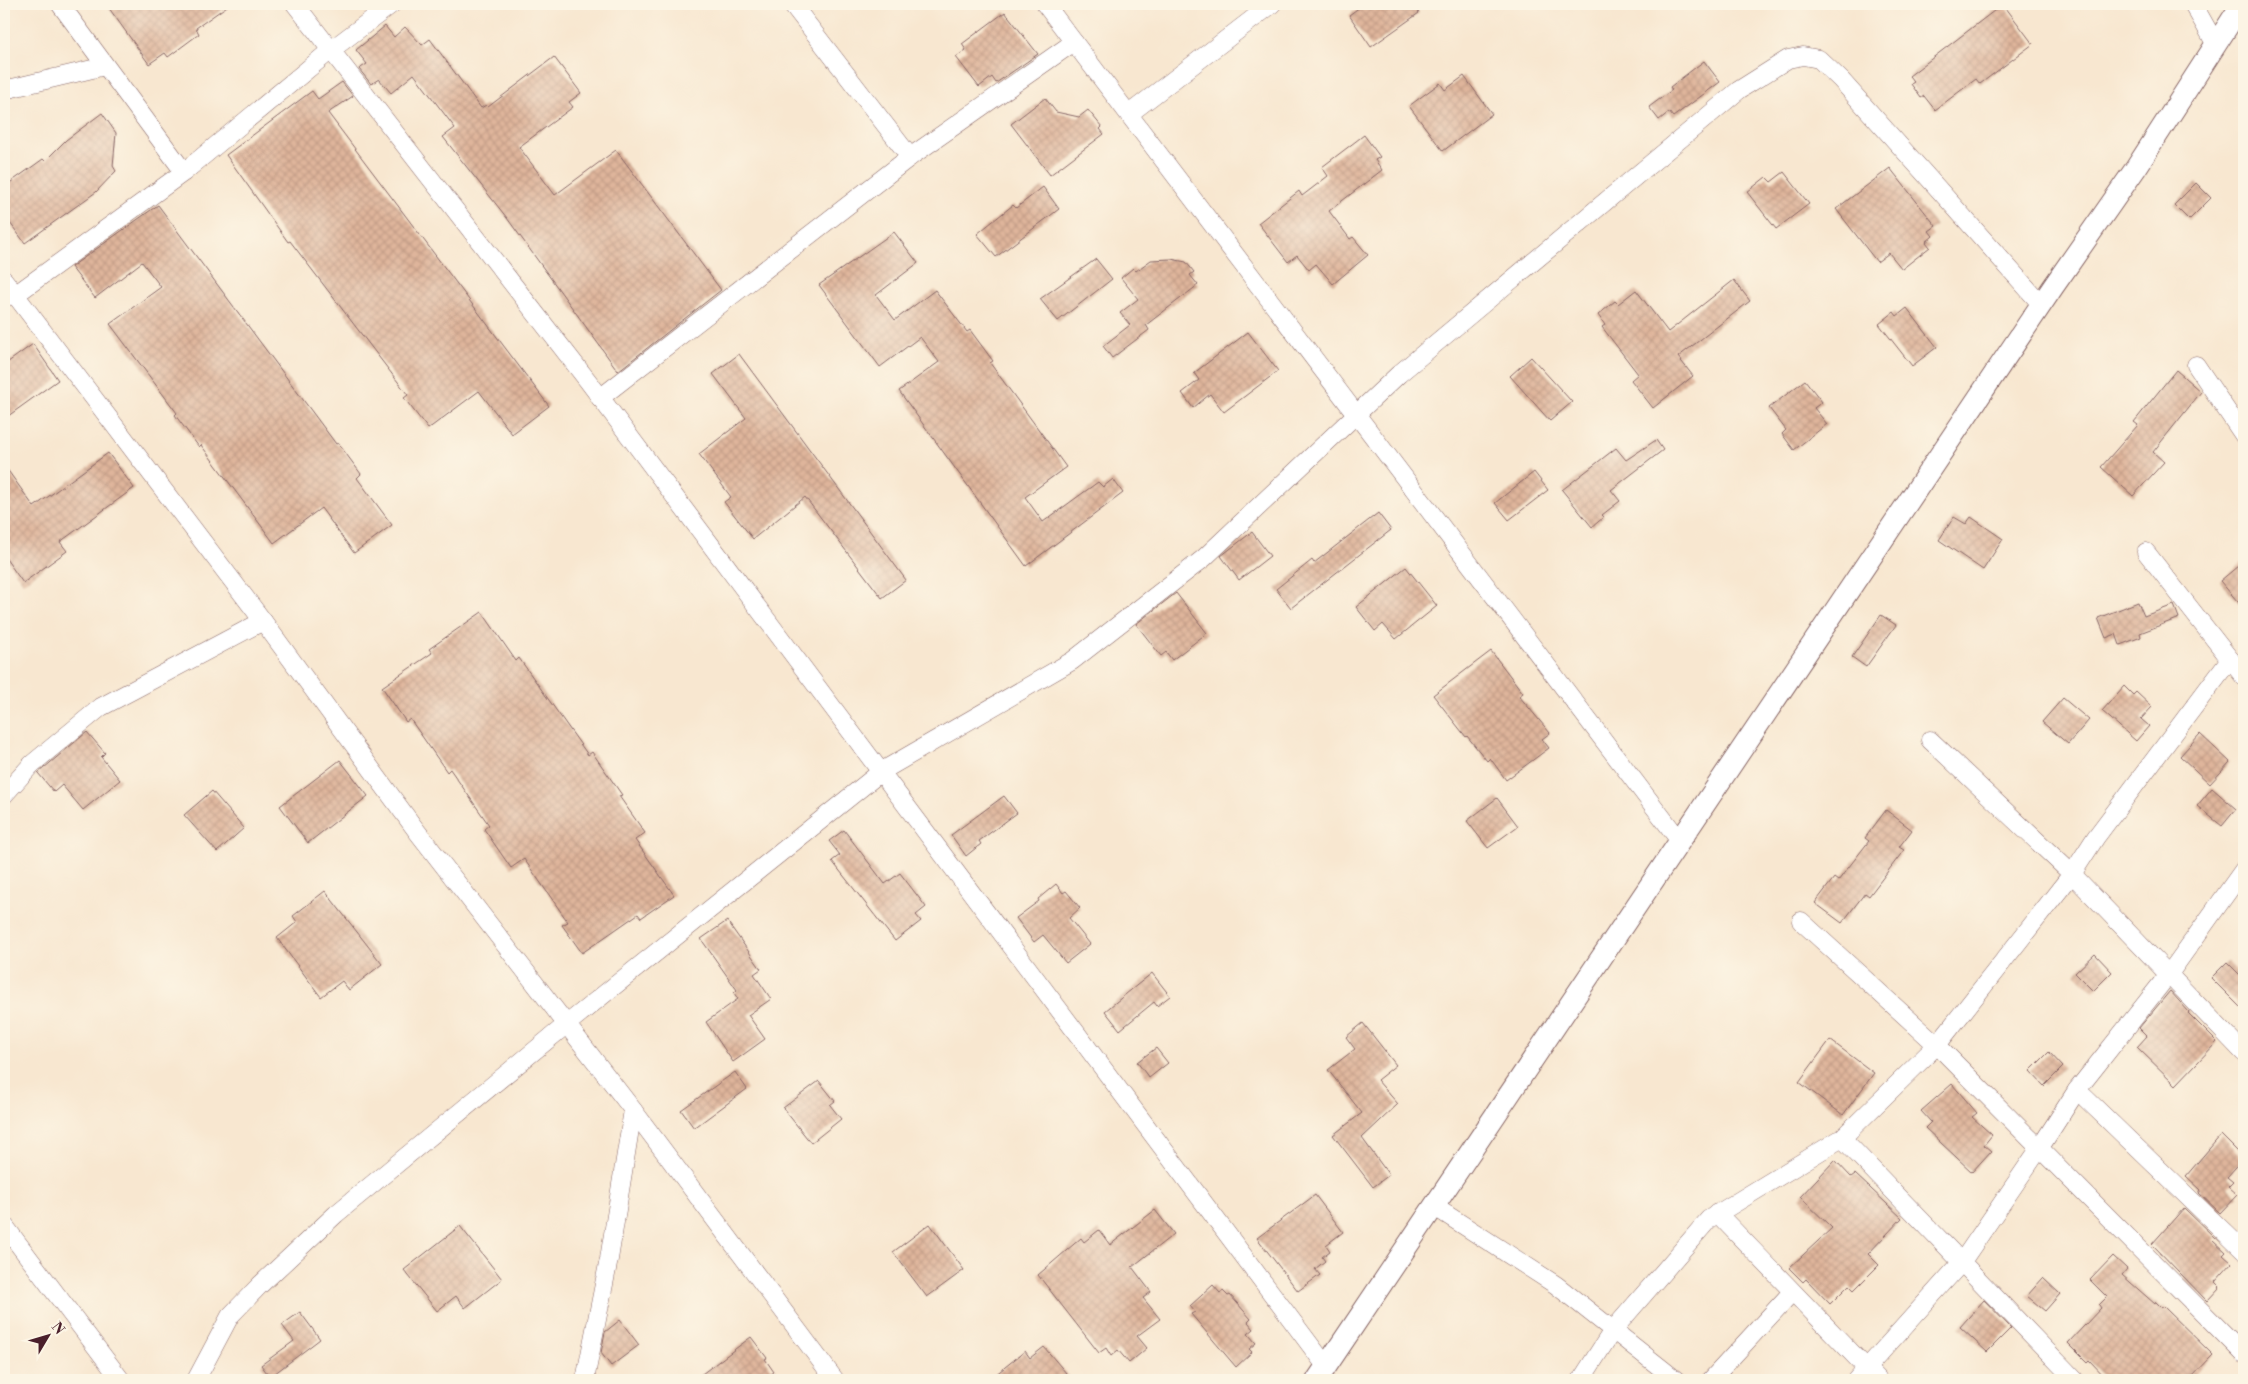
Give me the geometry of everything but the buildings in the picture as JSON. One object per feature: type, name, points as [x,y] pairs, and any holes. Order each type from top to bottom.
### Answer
[{"type":"street","points":[[60,4],[184,172]]},
{"type":"street","points":[[295,4],[600,398],[882,771],[1321,1373],[1435,1207],[2041,304],[2136,168],[2215,43],[2242,4]]},
{"type":"street","points":[[10,296],[184,172],[331,50],[392,4]]},
{"type":"street","points":[[792,4],[910,157]]},
{"type":"street","points":[[1045,4],[1680,841]]},
{"type":"street","points":[[1129,114],[1272,4]]},
{"type":"street","points":[[2193,4],[2215,43]]},
{"type":"street","points":[[600,398],[910,157],[1074,42]]},
{"type":"street","points":[[196,1380],[230,1316],[260,1285],[336,1214],[567,1024],[882,771],[1072,662],[1204,558],[1357,415],[1398,374],[1739,90],[1788,59],[1803,56],[1819,59],[1841,80],[2041,304]]},
{"type":"street","points":[[4,90],[104,66]]},
{"type":"street","points":[[4,280],[10,296],[263,621],[416,830],[633,1110],[835,1380]]},
{"type":"street","points":[[2196,365],[2244,436]]},
{"type":"street","points":[[2146,552],[2244,677]]},
{"type":"street","points":[[4,795],[32,764],[101,707],[263,621]]},
{"type":"street","points":[[1581,1380],[1614,1330],[1709,1219],[1842,1138],[1937,1045],[2072,874],[2102,829],[2230,659]]},
{"type":"street","points":[[1930,740],[2072,874],[2244,1053]]},
{"type":"street","points":[[1717,1213],[1792,1292],[1866,1376],[1961,1263],[2077,1090],[2169,974],[2243,871]]},
{"type":"street","points":[[1801,921],[1937,1045],[2244,1354]]},
{"type":"street","points":[[2077,1090],[2244,1251]]},
{"type":"street","points":[[585,1380],[609,1259],[633,1110]]},
{"type":"street","points":[[1842,1138],[2075,1380]]},
{"type":"street","points":[[1435,1207],[1556,1285],[1676,1380]]},
{"type":"street","points":[[4,1225],[121,1380]]},
{"type":"street","points":[[1711,1380],[1792,1292]]}]
